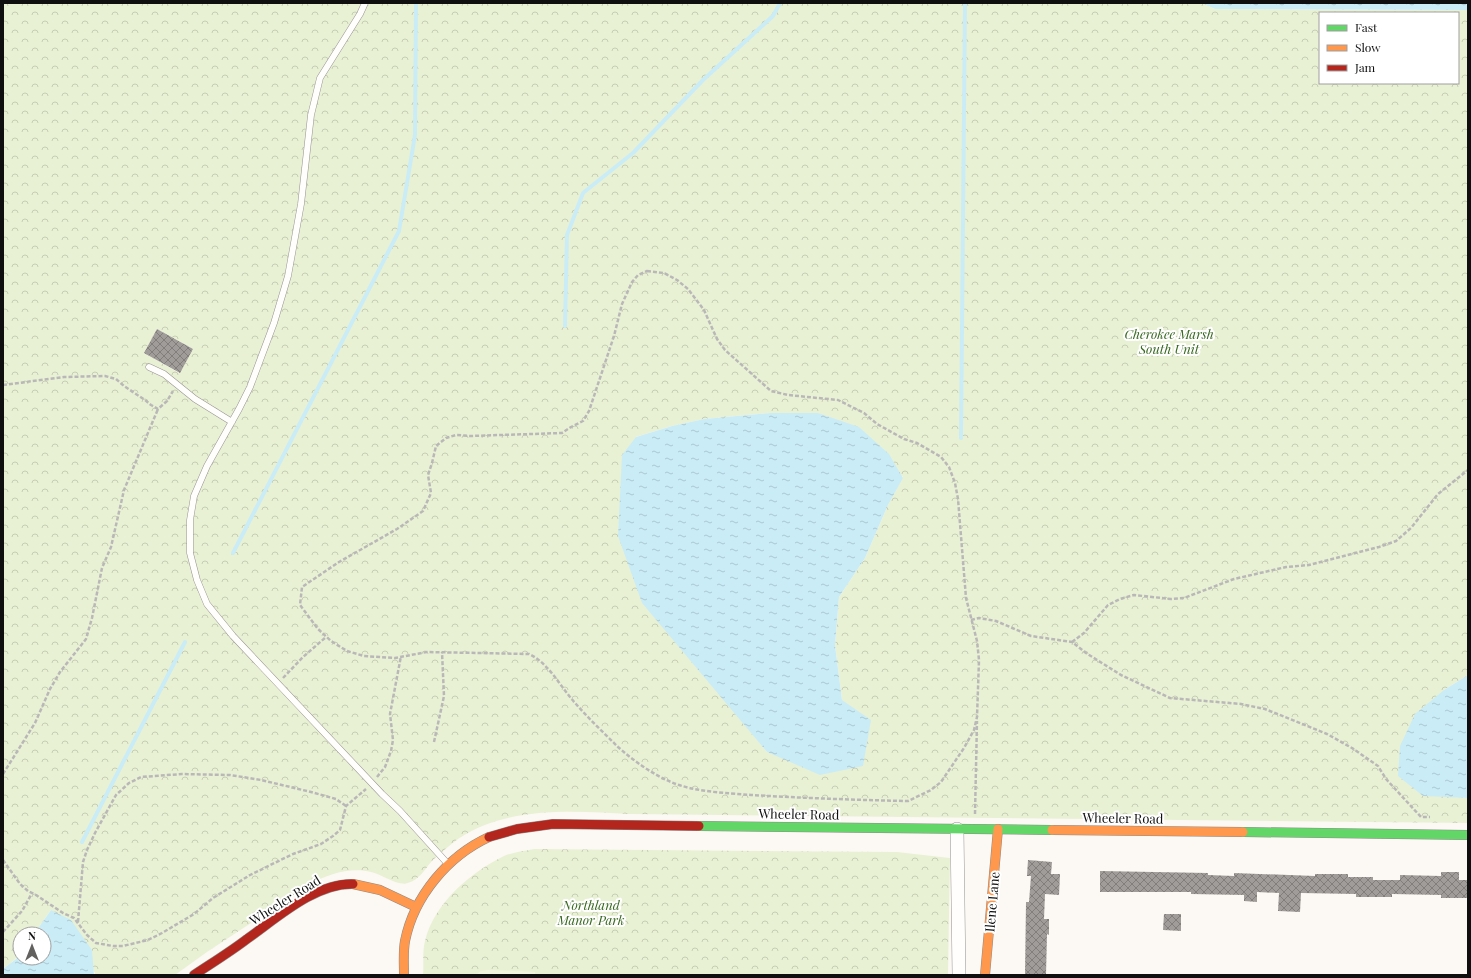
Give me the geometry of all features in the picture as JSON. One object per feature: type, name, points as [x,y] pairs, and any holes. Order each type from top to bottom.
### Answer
[{"type":"street","name":"Wheeler Road","points":[[194,975],[280,916],[329,886],[354,883],[364,885],[404,900],[416,907],[429,885],[448,864],[468,849],[494,835],[521,827],[553,824],[1468,835]]},
{"type":"street","points":[[957,829],[959,975]]},
{"type":"street","name":"Ilene Lane","points":[[985,975],[998,829]]},
{"type":"street","points":[[404,975],[404,942],[416,907]]},
{"type":"lane","points":[[365,3],[360,14],[320,78],[311,115],[301,204],[288,276],[274,323],[250,387],[207,466],[194,496],[190,520],[190,553],[197,580],[208,604],[233,636],[371,783],[400,811],[448,864]]},
{"type":"lane","points":[[149,367],[164,374],[195,399],[232,422]]},
{"type":"path","points":[[975,817],[979,660],[977,641],[966,598],[958,499],[955,483],[949,467],[941,457],[917,443],[904,439],[877,424],[864,413],[838,400],[788,395],[771,391],[725,350],[717,339],[704,310],[688,289],[677,280],[664,273],[647,271],[635,278],[622,304],[614,336],[599,377],[594,397],[589,411],[583,421],[570,427],[562,433],[470,436],[456,435],[446,438],[436,446],[428,475],[431,493],[424,512],[339,562],[302,587],[300,604],[326,637],[346,651],[364,656],[395,658],[427,652],[529,654],[535,657],[546,667],[576,704],[599,728],[638,763],[672,782],[690,788],[727,793],[798,798],[908,801],[921,796],[941,782],[974,730],[977,717]]},
{"type":"path","points":[[3,385],[64,377],[105,376],[116,379],[150,405],[158,409]]},
{"type":"path","points":[[3,774],[35,723],[50,689],[60,672],[86,639],[92,618],[102,568],[111,547],[124,490],[158,409],[166,401],[177,385]]},
{"type":"path","points":[[1072,642],[1084,633],[1108,605],[1120,599],[1134,595],[1171,599],[1184,598],[1234,579],[1286,567],[1309,565],[1379,547],[1396,541],[1411,528],[1438,494],[1468,470]]},
{"type":"path","points":[[971,620],[979,618],[996,621],[1031,636],[1072,642],[1098,661],[1121,675],[1170,698],[1241,704],[1265,709],[1328,734],[1378,766],[1386,779],[1421,817],[1432,818]]},
{"type":"path","points":[[276,682],[282,679],[303,657],[326,637]]},
{"type":"path","points":[[434,742],[444,696],[442,652]]},
{"type":"path","points":[[3,860],[20,884],[28,891],[63,913],[74,918],[87,935],[96,943],[123,946],[148,940],[162,933],[194,914],[214,898],[250,875],[293,854],[321,844],[340,830],[346,806],[365,791],[385,767],[391,751],[393,740],[390,714],[401,656]]},
{"type":"path","points":[[78,922],[83,862],[87,850],[116,795],[129,783],[141,777],[182,774],[230,775],[261,780],[311,792],[336,799],[346,806]]},
{"type":"path","points":[[3,932],[22,911],[32,893]]},
{"type":"green space","name":"Cherokee Marsh South Unit","points":[[3,3],[1202,3],[1215,9],[1468,10],[1468,675],[1444,690],[1463,798],[1468,798],[1468,823],[629,814],[585,812],[540,813],[497,821],[477,828],[458,839],[441,852],[419,877],[412,882],[404,884],[395,882],[375,873],[355,870],[332,874],[317,880],[207,952],[175,975],[94,975],[95,973],[51,910],[40,926],[12,926],[12,962],[3,969]],"holes":[[[157,329],[193,349],[179,373],[144,353]],[[770,413],[818,413],[903,477],[888,505],[865,558],[839,597],[835,645],[842,700],[767,752],[710,682],[636,437],[672,426],[704,419]]]},
{"type":"green space","name":"Northland Manor Park","points":[[534,849],[897,852],[950,858],[948,975],[423,975],[425,941],[436,914],[445,902],[467,880],[492,863],[504,856]]},
{"type":"green space","points":[[481,971],[535,972],[535,975],[476,975]]},
{"type":"water","points":[[1202,3],[1468,3],[1468,10],[1215,9]]},
{"type":"water","points":[[770,413],[818,413],[859,427],[889,454],[903,478],[888,505],[865,558],[839,597],[835,645],[842,700],[871,720],[863,766],[820,775],[767,752],[642,603],[618,536],[622,455],[636,437],[672,426],[704,419]]},
{"type":"water","points":[[1468,675],[1468,798],[1423,796],[1398,776],[1400,746],[1415,714],[1444,690]]},
{"type":"water","points":[[51,910],[71,920],[92,950],[94,975],[3,975],[3,969],[12,962],[12,966],[52,966],[52,926],[40,926]]},
{"type":"building","points":[[157,329],[193,349],[180,373],[144,353]]},
{"type":"building","points":[[1028,860],[1052,862],[1051,874],[1060,874],[1059,895],[1045,894],[1044,919],[1049,919],[1046,975],[1025,975],[1026,902],[1029,902],[1031,876],[1027,876]]},
{"type":"building","points":[[1100,871],[1208,873],[1208,875],[1234,876],[1234,873],[1315,876],[1315,874],[1348,874],[1348,877],[1373,877],[1373,880],[1400,880],[1400,875],[1441,876],[1441,872],[1459,872],[1459,880],[1468,880],[1468,898],[1441,898],[1441,895],[1392,894],[1392,897],[1356,897],[1356,894],[1301,893],[1300,912],[1278,911],[1279,893],[1257,892],[1257,902],[1244,901],[1244,895],[1191,894],[1191,892],[1100,892]]},
{"type":"building","points":[[1164,914],[1181,914],[1181,931],[1163,930]]},
{"type":"waterway","points":[[233,553],[399,231],[415,135],[416,3]]},
{"type":"waterway","points":[[565,326],[567,235],[583,193],[633,153],[703,80],[773,16],[780,3]]},
{"type":"waterway","points":[[961,438],[965,3]]},
{"type":"waterway","points":[[82,842],[185,642]]},
{"type":"traffic: fast","points":[[699,826],[1052,830]]},
{"type":"traffic: fast","points":[[1243,832],[1468,835]]},
{"type":"traffic: slow","points":[[985,975],[998,829]]},
{"type":"traffic: slow","points":[[1052,830],[1243,832]]},
{"type":"traffic: slow","points":[[404,975],[405,941],[416,908],[425,893],[447,866],[474,845],[489,837]]},
{"type":"traffic: slow","points":[[353,884],[380,890],[416,907]]},
{"type":"traffic: jam","points":[[489,837],[517,829],[553,824],[699,826]]},
{"type":"traffic: jam","points":[[194,975],[297,903],[325,889],[339,885],[353,884]]}]
